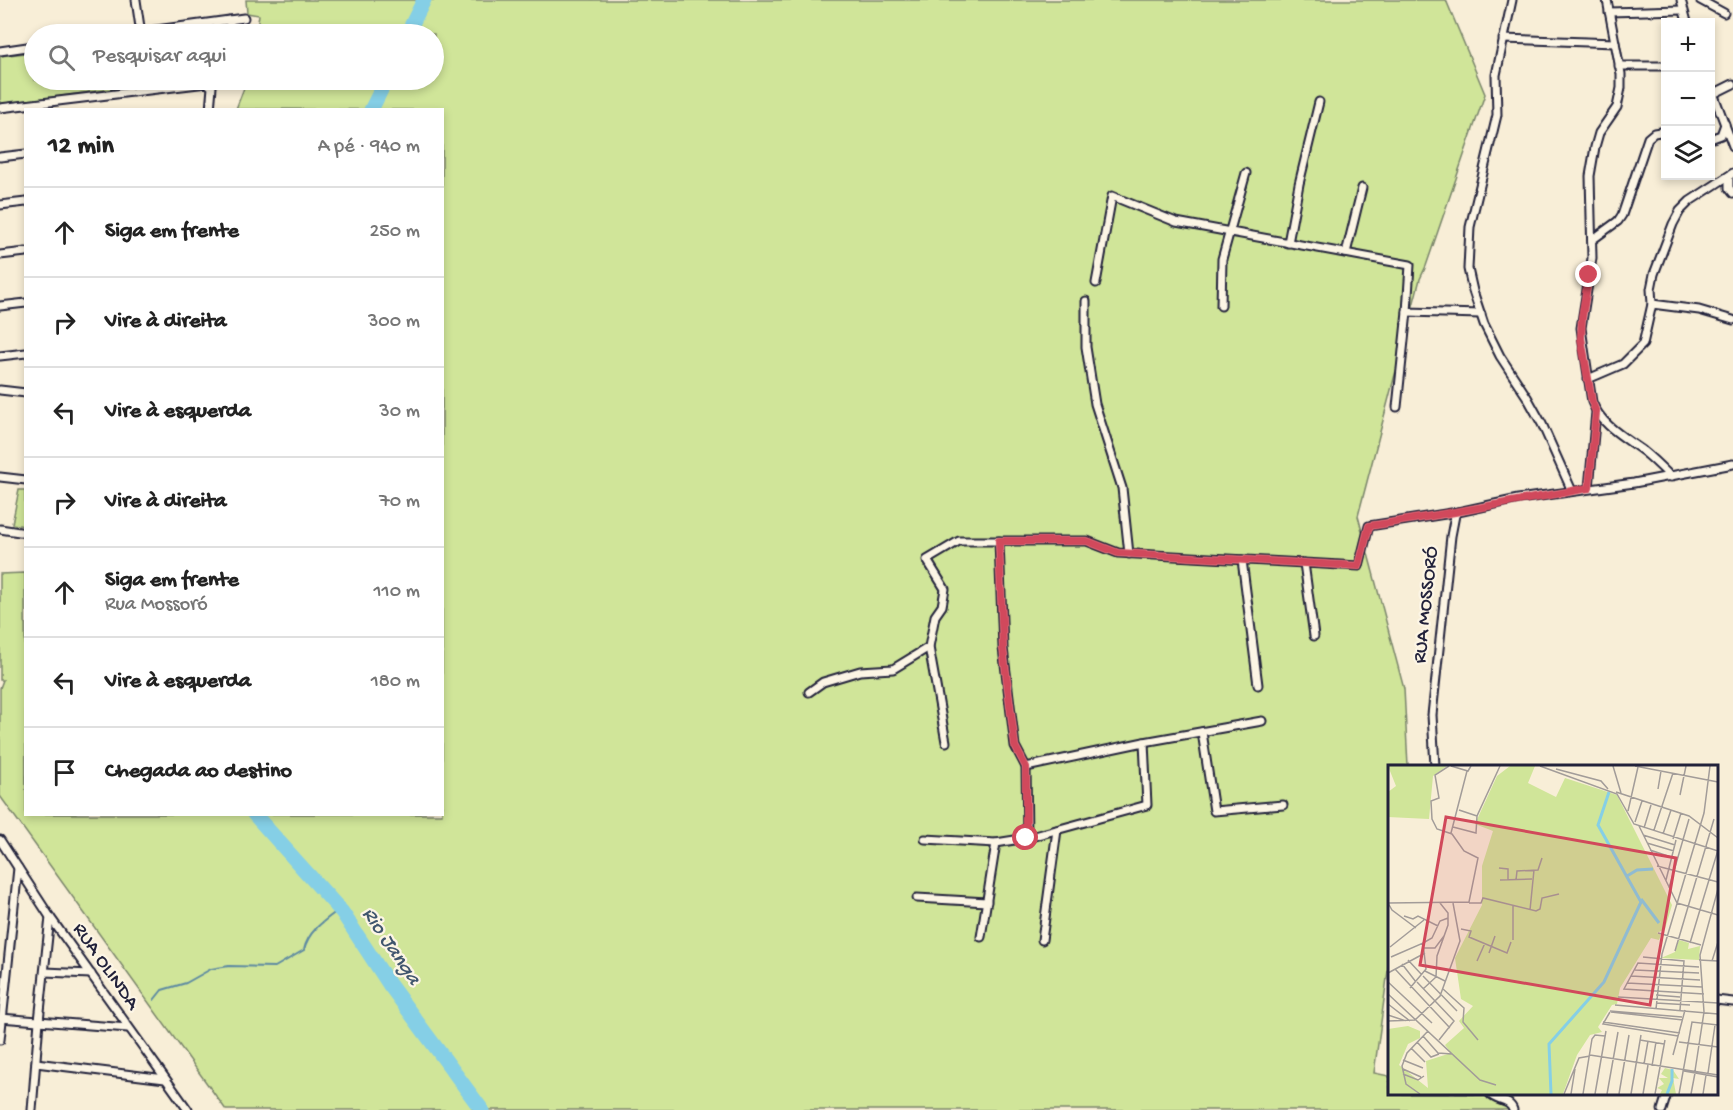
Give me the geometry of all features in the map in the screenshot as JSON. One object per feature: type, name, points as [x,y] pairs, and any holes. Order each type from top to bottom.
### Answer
[{"type":"street","points":[[136,0],[140,24]]},
{"type":"street","points":[[1512,0],[1496,75],[1497,115],[1470,227],[1468,269],[1481,314],[1500,356],[1542,424],[1572,491]]},
{"type":"street","points":[[1589,488],[1596,412],[1588,380],[1581,328],[1592,258],[1590,176],[1595,147],[1603,125],[1619,102],[1621,88],[1607,0]]},
{"type":"street","points":[[1681,0],[1686,18]]},
{"type":"street","points":[[1700,0],[1724,13]]},
{"type":"street","points":[[1609,12],[1683,10]]},
{"type":"street","points":[[203,24],[244,18]]},
{"type":"street","points":[[230,20],[230,24]]},
{"type":"street","points":[[1503,39],[1614,43]]},
{"type":"street","points":[[0,51],[24,47]]},
{"type":"street","points":[[1619,66],[1661,66]]},
{"type":"street","points":[[1733,84],[1715,93],[1733,146]]},
{"type":"street","points":[[0,108],[134,90]]},
{"type":"street","points":[[210,108],[212,90]]},
{"type":"street","points":[[1288,243],[1299,184],[1319,102]]},
{"type":"street","points":[[1715,138],[1721,135],[1725,124]]},
{"type":"street","points":[[1592,240],[1618,221],[1622,215],[1648,138],[1661,132]]},
{"type":"street","points":[[0,157],[24,154]]},
{"type":"street","points":[[1221,306],[1222,259],[1246,172]]},
{"type":"street","points":[[1588,380],[1623,364],[1643,344],[1652,304],[1651,290],[1654,274],[1680,211],[1690,201],[1731,175]]},
{"type":"street","points":[[1731,175],[1729,188],[1733,193]]},
{"type":"street","points":[[1346,253],[1362,188]]},
{"type":"street","points":[[1096,284],[1112,196],[1176,222],[1410,266],[1397,407]]},
{"type":"street","points":[[0,205],[24,202]]},
{"type":"street","points":[[0,255],[24,252]]},
{"type":"street","points":[[1086,301],[1086,347],[1095,404],[1122,488],[1129,554]]},
{"type":"street","points":[[0,306],[24,303]]},
{"type":"street","points":[[1652,304],[1700,310],[1733,320]]},
{"type":"street","points":[[1407,312],[1481,314]]},
{"type":"street","points":[[0,356],[24,353]]},
{"type":"street","points":[[0,390],[24,393]]},
{"type":"street","points":[[1596,412],[1602,420],[1646,453],[1671,477]]},
{"type":"street","points":[[946,742],[929,647],[935,616],[942,606],[945,589],[927,560],[959,541],[1087,541],[1118,553],[1359,566],[1369,526],[1589,488],[1671,477],[1733,464]]},
{"type":"street","points":[[0,477],[24,480]]},
{"type":"street","name":"RUA MOSSORÓ","points":[[1435,765],[1432,715],[1452,523],[1458,512]]},
{"type":"street","points":[[0,529],[24,533]]},
{"type":"street","points":[[999,541],[1003,648],[1015,746],[1026,767],[1026,838]]},
{"type":"street","points":[[1242,560],[1258,685]]},
{"type":"street","points":[[1304,563],[1314,636]]},
{"type":"street","points":[[809,692],[823,682],[850,674],[893,669],[929,647]]},
{"type":"street","points":[[1026,767],[1144,742],[1262,721]]},
{"type":"street","points":[[1202,732],[1214,811],[1283,805]]},
{"type":"street","points":[[925,839],[996,843],[1026,838],[1147,805],[1144,742]]},
{"type":"street","points":[[1042,940],[1057,830]]},
{"type":"street","name":"RUA OLINDA","points":[[0,840],[50,917],[188,1110]]},
{"type":"street","points":[[981,937],[996,843]]},
{"type":"street","points":[[0,1040],[18,868]]},
{"type":"street","points":[[917,897],[987,902]]},
{"type":"street","points":[[32,1110],[50,917]]},
{"type":"street","points":[[45,972],[91,974]]},
{"type":"street","points":[[1718,1000],[1733,1002]]},
{"type":"street","points":[[1,1018],[128,1028]]},
{"type":"street","points":[[36,1063],[165,1078]]},
{"type":"street","points":[[1491,1095],[1509,1103],[1513,1110]]},
{"type":"street","points":[[1662,1110],[1667,1095]]},
{"type":"green space","points":[[246,0],[1446,0],[1485,94],[1420,279],[1358,516],[1404,689],[1408,765],[1388,765],[1388,971],[1374,1073],[1388,1076],[1388,1095],[1513,1095],[1510,1110],[226,1110],[0,796],[0,688],[3,680],[0,680],[0,574],[24,573],[24,816],[444,816],[444,108],[236,108],[243,90],[444,90],[444,24],[258,24],[259,15],[247,13]]},
{"type":"green space","points":[[24,53],[24,90],[107,90],[0,104],[0,56]]},
{"type":"green space","points":[[19,490],[24,490],[24,526],[12,524]]},
{"type":"waterway","name":"Rio Janga","points":[[412,24],[424,0]]},
{"type":"waterway","name":"Rio Janga","points":[[372,108],[381,90]]},
{"type":"waterway","name":"Rio Janga","points":[[256,816],[342,912],[389,984],[482,1110]]},
{"type":"waterway","points":[[154,1000],[162,990],[186,983],[211,969],[229,966],[275,967],[304,950],[313,932],[340,909]]},
{"type":"route","points":[[1026,838],[1026,767],[1015,746],[1003,648],[999,541],[1087,541],[1118,553],[1359,566],[1369,526],[1589,488],[1596,412],[1592,402],[1581,338],[1589,275]]}]
